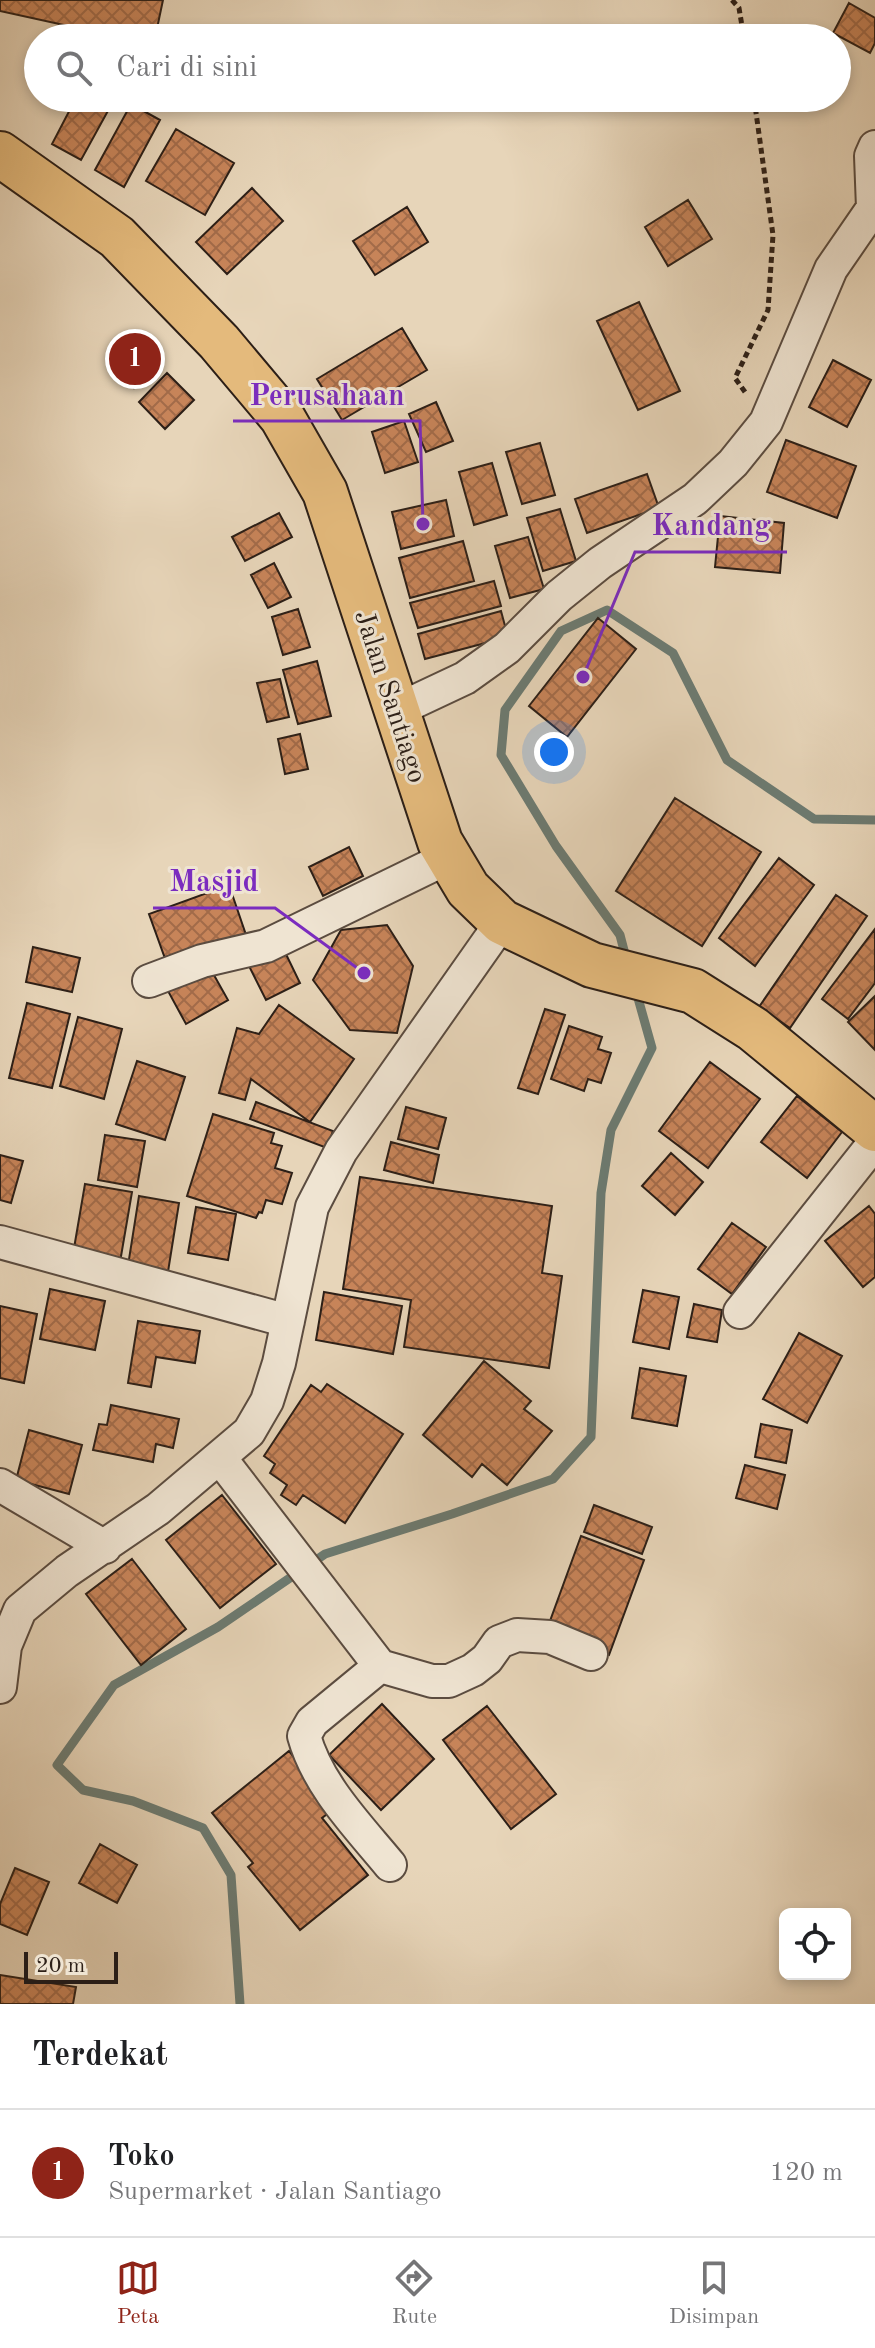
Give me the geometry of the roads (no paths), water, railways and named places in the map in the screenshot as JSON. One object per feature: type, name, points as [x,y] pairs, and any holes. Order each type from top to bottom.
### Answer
[{"type":"highway","name":"Jalan Santiago","points":[[0,154],[117,237],[219,342],[282,417],[325,492],[440,842],[468,889],[502,922],[592,965],[693,991],[753,1029],[875,1129]]},
{"type":"street","points":[[397,710],[465,678],[507,648],[559,596],[600,563],[695,499],[733,463],[766,422],[831,269],[873,208],[871,156],[875,147]]},
{"type":"street","points":[[149,981],[202,961],[266,946],[449,857]]},
{"type":"street","points":[[0,1687],[10,1608],[158,1509],[249,1432],[267,1401],[312,1207],[341,1151],[502,922]]},
{"type":"street","points":[[740,1312],[875,1142]]},
{"type":"street","points":[[0,1242],[288,1321]]},
{"type":"street","points":[[220,1458],[380,1666],[432,1681],[449,1681],[473,1670],[487,1659],[499,1642],[517,1635],[550,1637],[591,1654]]},
{"type":"street","points":[[0,1485],[105,1547]]},
{"type":"street","points":[[380,1666],[312,1722],[304,1736],[322,1777],[342,1807],[390,1865]]},
{"type":"waterway","points":[[627,962],[620,935],[556,846],[501,755],[505,710],[561,631],[607,610],[673,653],[727,760],[814,819],[875,820]]},
{"type":"waterway","points":[[240,2004],[231,1875],[203,1828],[133,1801],[83,1790],[57,1765],[114,1685],[218,1627],[325,1554],[553,1479],[591,1437],[601,1193],[611,1130],[652,1048],[636,991]]},
{"type":"place","name":"Toko","points":[[135,359]]},
{"type":"place","name":"Perusahaan","points":[[423,524]]},
{"type":"place","name":"Kandang","points":[[583,677]]},
{"type":"place","name":"Masjid","points":[[364,973]]}]
